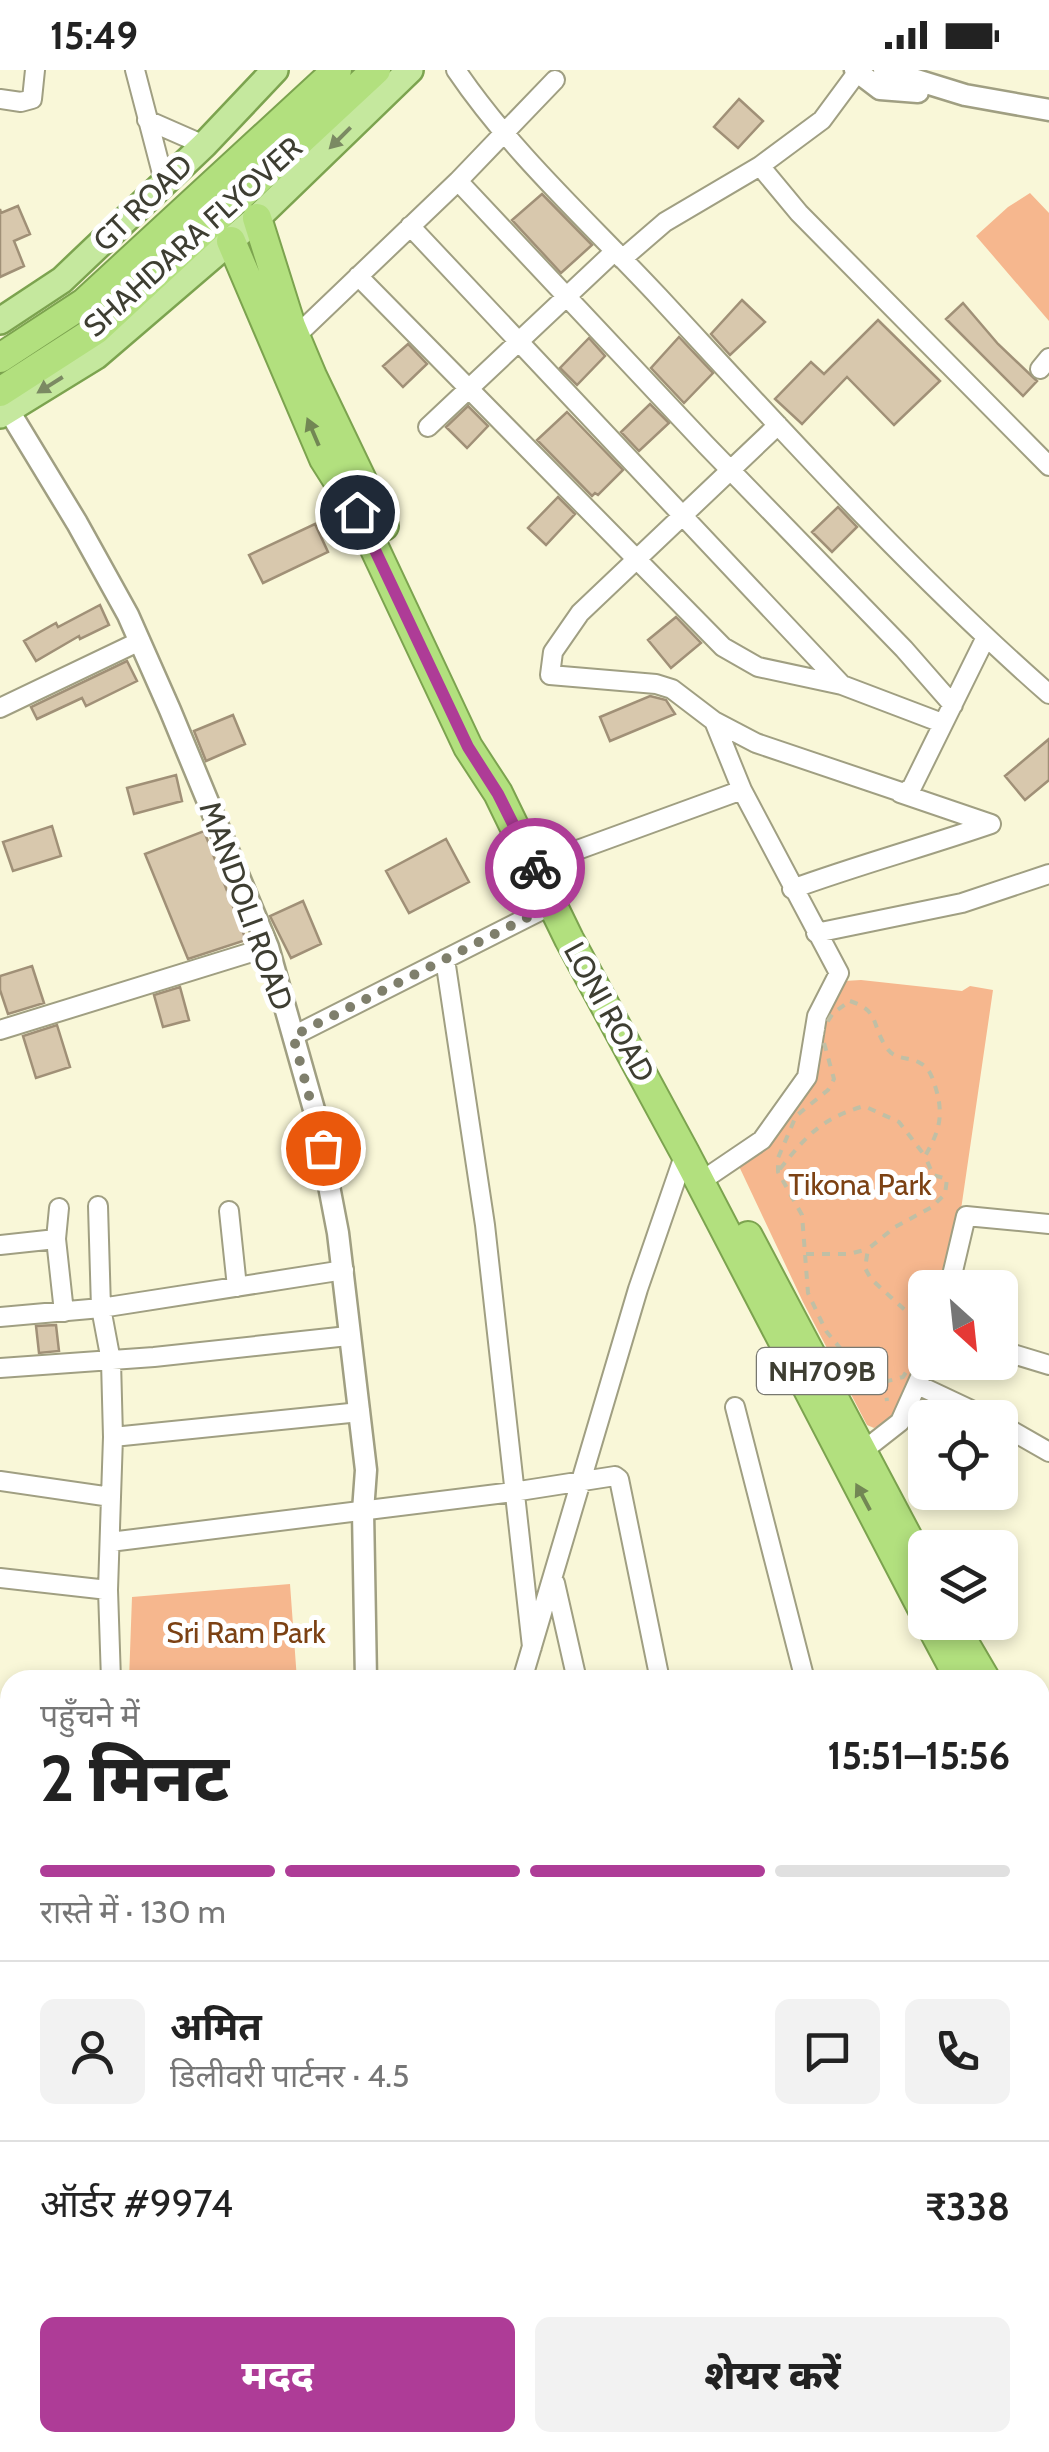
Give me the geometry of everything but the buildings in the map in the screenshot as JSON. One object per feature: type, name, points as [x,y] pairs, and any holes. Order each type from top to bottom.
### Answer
[{"type":"highway","name":"SHAHDARA FLYOVER","points":[[0,358],[84,303],[337,70]]},
{"type":"highway","name":"SHAHDARA FLYOVER","points":[[3,406],[396,73]]},
{"type":"highway","name":"LONI ROAD","points":[[257,218],[296,336],[541,866],[552,905],[685,1153],[707,1178],[908,1537]]},
{"type":"highway","name":"LONI ROAD","points":[[232,240],[324,458],[357,512],[468,747],[541,866],[707,1178],[908,1580]]},
{"type":"highway","points":[[943,1640],[966,1670]]},
{"type":"highway","points":[[958,1640],[969,1670]]},
{"type":"main road","name":"GT ROAD","points":[[0,321],[62,280],[204,145],[274,70]]},
{"type":"main road","points":[[3,406],[96,356],[257,218],[396,73]]},
{"type":"street","points":[[0,99],[32,99],[36,70]]},
{"type":"street","points":[[134,70],[164,181]]},
{"type":"street","points":[[456,70],[504,135],[778,425],[952,606],[1049,694]]},
{"type":"street","points":[[884,70],[965,95]]},
{"type":"street","points":[[428,427],[566,296],[618,255],[664,222],[760,166],[822,120],[857,71],[880,89],[965,95],[1049,110]]},
{"type":"street","points":[[296,336],[504,135],[555,80]]},
{"type":"street","points":[[146,120],[204,145]]},
{"type":"street","points":[[760,166],[799,213],[1049,466]]},
{"type":"street","points":[[458,180],[904,649],[952,705]]},
{"type":"street","points":[[410,226],[842,685]]},
{"type":"street","points":[[358,276],[723,647],[758,668],[842,685],[942,723]]},
{"type":"street","name":"MANDOLI ROAD","points":[[3,406],[77,523],[140,641],[268,947],[323,1148],[344,1270],[348,1336],[366,1470],[366,1670]]},
{"type":"street","points":[[778,425],[580,613],[554,652],[550,675],[656,684],[756,743],[990,824],[891,858],[873,859],[792,889]]},
{"type":"street","points":[[900,793],[912,787],[986,637]]},
{"type":"street","points":[[0,708],[140,641]]},
{"type":"street","points":[[707,1178],[762,1140],[806,1077],[818,1016],[839,973],[742,790],[714,721]]},
{"type":"street","points":[[541,866],[742,790]]},
{"type":"street","points":[[816,932],[872,924],[962,903],[1049,874]]},
{"type":"street","points":[[293,1036],[552,905]]},
{"type":"street","points":[[0,1030],[268,947]]},
{"type":"street","points":[[445,960],[485,1225],[532,1647]]},
{"type":"street","points":[[525,1670],[638,1289],[685,1153]]},
{"type":"street","points":[[98,1206],[101,1308],[111,1360],[114,1436],[108,1590],[112,1670]]},
{"type":"street","points":[[59,1208],[56,1239],[64,1312]]},
{"type":"street","points":[[228,1211],[237,1287]]},
{"type":"street","points":[[953,1270],[966,1216],[1049,1224]]},
{"type":"street","points":[[0,1245],[56,1239]]},
{"type":"street","points":[[0,1317],[101,1308],[344,1270]]},
{"type":"street","points":[[0,1368],[348,1336]]},
{"type":"street","points":[[1018,1356],[1049,1365]]},
{"type":"street","points":[[863,1451],[893,1430],[920,1380]]},
{"type":"street","points":[[918,1385],[950,1400]]},
{"type":"street","points":[[735,1407],[801,1670]]},
{"type":"street","points":[[114,1436],[360,1412]]},
{"type":"street","points":[[1018,1434],[1049,1452]]},
{"type":"street","points":[[110,1542],[513,1492],[613,1475],[619,1480],[658,1670]]},
{"type":"street","points":[[0,1480],[110,1497]]},
{"type":"street","points":[[0,1578],[108,1590]]},
{"type":"street","points":[[554,1580],[575,1670]]},
{"type":"path","points":[[868,1249],[865,1268],[871,1280],[918,1322],[915,1358],[903,1377],[884,1382],[860,1372],[826,1331],[808,1293],[802,1215],[778,1172],[778,1158],[796,1116],[828,1090],[834,1079],[821,1032],[833,1013],[850,1001],[874,1014],[888,1050],[901,1059],[917,1060],[933,1080],[942,1110],[938,1134],[925,1156]]},
{"type":"path","points":[[778,1172],[816,1126],[864,1106],[899,1122],[925,1156],[933,1175],[947,1179],[946,1194],[932,1207],[895,1227],[868,1249],[849,1254],[806,1254]]},
{"type":"green space","points":[[1030,193],[1049,213],[1049,321],[976,236]]},
{"type":"green space","name":"Tikona Park","points":[[844,981],[993,990],[957,1237],[948,1270],[908,1270],[908,1380],[915,1380],[894,1420],[874,1428],[867,1425],[803,1302],[737,1162],[786,1112],[818,1030]]},
{"type":"green space","name":"Sri Ram Park","points":[[290,1584],[296,1670],[129,1670],[132,1597]]},
{"type":"way so far","points":[[323,1148],[293,1036],[552,905],[535,868]]},
{"type":"route","points":[[357,512],[468,747],[498,794],[535,868]]}]
